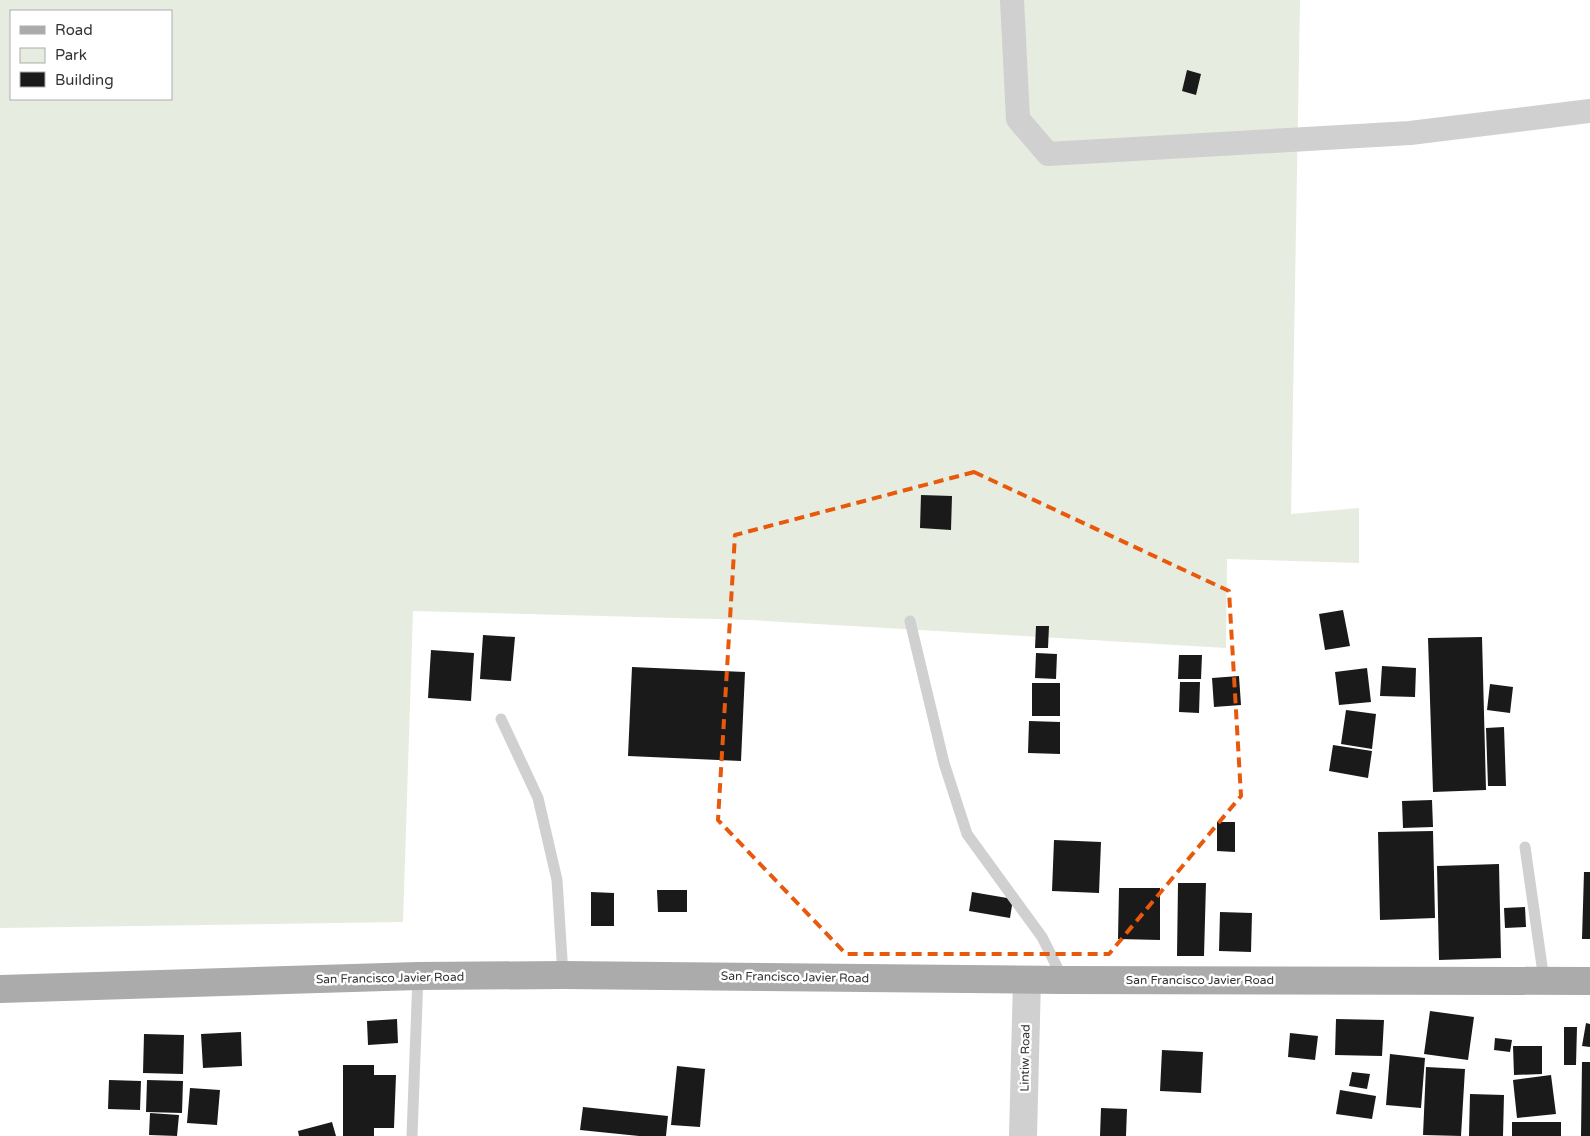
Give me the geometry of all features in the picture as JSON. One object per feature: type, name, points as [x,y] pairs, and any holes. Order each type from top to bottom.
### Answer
[{"type":"main road","name":"San Francisco Javier Road","points":[[0,988],[418,976],[564,975],[1027,980],[1590,981]]},
{"type":"street","points":[[1012,0],[1018,119],[1048,154],[1410,133],[1590,111]]},
{"type":"street","name":"Lintiw Road","points":[[1023,1136],[1027,980]]},
{"type":"lane","points":[[910,621],[944,763],[967,834],[1042,937],[1064,980]]},
{"type":"lane","points":[[502,719],[538,798],[557,880],[564,975]]},
{"type":"lane","points":[[1525,847],[1544,980]]},
{"type":"lane","points":[[412,1136],[418,976]]},
{"type":"highlighted area","points":[[974,472],[1229,591],[1241,796],[1109,954],[846,954],[718,820],[735,535]]},
{"type":"green space","points":[[0,0],[1300,0],[1291,514],[1359,508],[1359,563],[1227,559],[1226,648],[751,620],[413,611],[403,922],[0,928]]},
{"type":"building","points":[[1187,70],[1201,74],[1196,95],[1182,91]]},
{"type":"building","points":[[921,495],[952,496],[951,530],[920,528]]},
{"type":"building","points":[[1343,610],[1350,646],[1325,650],[1319,614]]},
{"type":"building","points":[[1036,626],[1049,626],[1048,648],[1035,648]]},
{"type":"building","points":[[483,635],[515,637],[511,681],[480,679]]},
{"type":"building","points":[[1482,637],[1486,790],[1433,792],[1428,638]]},
{"type":"building","points":[[431,650],[474,653],[471,701],[428,698]]},
{"type":"building","points":[[1036,653],[1057,654],[1056,679],[1035,678]]},
{"type":"building","points":[[1179,655],[1202,655],[1201,679],[1178,679]]},
{"type":"building","points":[[1382,666],[1416,668],[1415,697],[1380,696]]},
{"type":"building","points":[[632,667],[745,672],[741,761],[628,756]]},
{"type":"building","points":[[1367,668],[1371,702],[1339,705],[1335,672]]},
{"type":"building","points":[[1239,676],[1241,705],[1214,707],[1212,678]]},
{"type":"building","points":[[1180,682],[1200,682],[1199,713],[1179,712]]},
{"type":"building","points":[[1032,683],[1060,683],[1060,716],[1032,716]]},
{"type":"building","points":[[1490,684],[1513,687],[1510,713],[1487,710]]},
{"type":"building","points":[[1346,710],[1376,714],[1372,749],[1341,744]]},
{"type":"building","points":[[1029,721],[1060,722],[1060,754],[1028,753]]},
{"type":"building","points":[[1504,727],[1506,786],[1488,786],[1486,728]]},
{"type":"building","points":[[1333,745],[1372,751],[1368,778],[1329,771]]},
{"type":"building","points":[[1432,800],[1433,827],[1403,828],[1402,801]]},
{"type":"building","points":[[1217,822],[1235,822],[1235,852],[1217,851]]},
{"type":"building","points":[[1433,831],[1435,918],[1380,920],[1378,832]]},
{"type":"building","points":[[1054,840],[1101,842],[1099,893],[1052,891]]},
{"type":"building","points":[[1499,864],[1501,958],[1439,960],[1437,866]]},
{"type":"building","points":[[1584,872],[1590,872],[1590,939],[1582,939]]},
{"type":"building","points":[[1178,883],[1206,883],[1204,956],[1177,956]]},
{"type":"building","points":[[1119,888],[1160,888],[1160,940],[1118,939]]},
{"type":"building","points":[[657,890],[687,890],[687,912],[658,912]]},
{"type":"building","points":[[591,892],[614,893],[614,926],[591,926]]},
{"type":"building","points":[[972,892],[1013,899],[1010,918],[969,911]]},
{"type":"building","points":[[1525,907],[1526,927],[1505,928],[1504,908]]},
{"type":"building","points":[[1220,912],[1252,913],[1251,952],[1219,951]]},
{"type":"building","points":[[1430,1011],[1474,1017],[1468,1060],[1424,1054]]},
{"type":"building","points":[[397,1019],[398,1043],[368,1045],[367,1021]]},
{"type":"building","points":[[1336,1019],[1384,1020],[1382,1056],[1335,1055]]},
{"type":"building","points":[[1586,1023],[1590,1024],[1590,1047],[1582,1046]]},
{"type":"building","points":[[1564,1027],[1577,1027],[1576,1065],[1564,1065]]},
{"type":"building","points":[[241,1032],[242,1066],[203,1068],[201,1034]]},
{"type":"building","points":[[1290,1033],[1318,1036],[1315,1060],[1288,1057]]},
{"type":"building","points":[[144,1034],[184,1035],[183,1074],[143,1073]]},
{"type":"building","points":[[1495,1038],[1512,1040],[1510,1052],[1494,1050]]},
{"type":"building","points":[[1513,1046],[1542,1046],[1542,1074],[1514,1075]]},
{"type":"building","points":[[1162,1050],[1203,1052],[1201,1093],[1160,1091]]},
{"type":"building","points":[[1390,1054],[1425,1058],[1421,1108],[1386,1105]]},
{"type":"building","points":[[1582,1062],[1590,1062],[1590,1136],[1581,1136]]},
{"type":"building","points":[[343,1065],[374,1065],[374,1075],[396,1075],[394,1128],[374,1128],[374,1136],[343,1136]]},
{"type":"building","points":[[677,1066],[705,1069],[700,1127],[671,1125]]},
{"type":"building","points":[[1426,1067],[1465,1069],[1461,1136],[1423,1135]]},
{"type":"building","points":[[1352,1072],[1370,1074],[1367,1089],[1349,1086]]},
{"type":"building","points":[[1551,1075],[1556,1114],[1517,1118],[1513,1080]]},
{"type":"building","points":[[109,1080],[141,1081],[140,1110],[108,1109]]},
{"type":"building","points":[[147,1080],[183,1081],[182,1113],[146,1112]]},
{"type":"building","points":[[190,1088],[220,1090],[217,1125],[187,1123]]},
{"type":"building","points":[[1340,1090],[1376,1096],[1372,1119],[1336,1114]]},
{"type":"building","points":[[1470,1094],[1504,1095],[1503,1136],[1469,1136]]},
{"type":"building","points":[[583,1107],[668,1116],[666,1136],[639,1136],[580,1130]]},
{"type":"building","points":[[1101,1108],[1127,1109],[1126,1136],[1100,1136]]},
{"type":"building","points":[[150,1113],[179,1115],[177,1136],[149,1135]]},
{"type":"building","points":[[332,1122],[336,1136],[299,1136],[298,1131]]},
{"type":"building","points":[[1512,1122],[1561,1122],[1561,1136],[1512,1136]]}]
